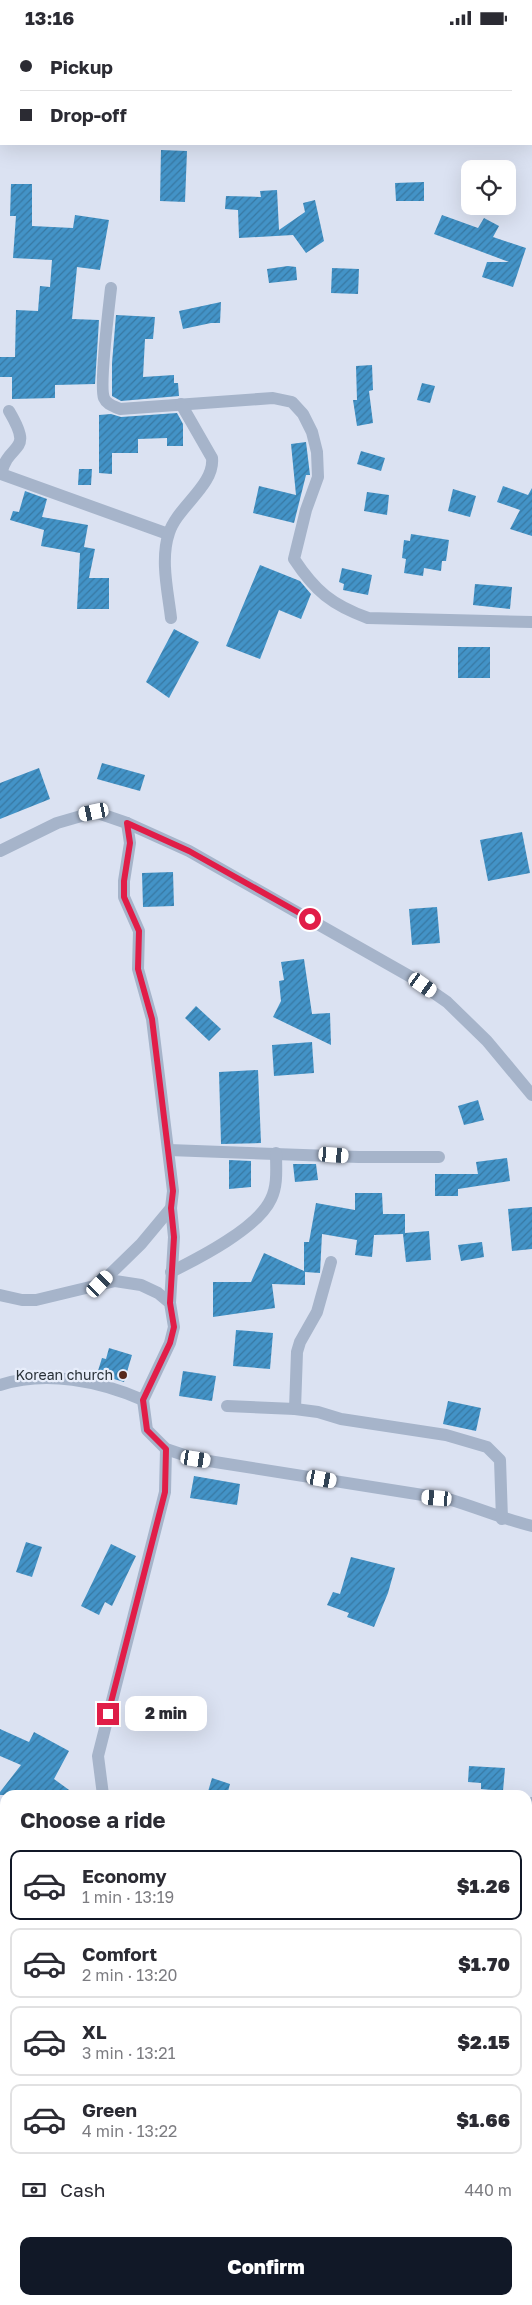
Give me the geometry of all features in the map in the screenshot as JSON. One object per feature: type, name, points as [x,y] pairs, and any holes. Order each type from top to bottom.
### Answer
[{"type":"street","points":[[111,288],[107,321],[104,398],[108,404],[120,409],[273,398],[292,402],[303,414],[314,439],[318,477],[306,510],[294,559],[321,593],[343,609],[368,618],[532,622]]},
{"type":"street","points":[[170,618],[166,565],[168,534],[175,519],[210,475],[213,465],[212,457],[181,405]]},
{"type":"street","points":[[9,411],[21,435],[20,443],[3,466],[1,473],[168,534]]},
{"type":"street","points":[[0,851],[76,815],[94,812],[127,823],[189,851],[411,977],[447,1002],[487,1041],[532,1095]]},
{"type":"street","points":[[127,823],[130,843],[124,881],[124,897],[139,931],[138,969],[152,1019],[173,1191],[171,1208],[174,1237],[170,1303],[174,1327],[170,1343],[143,1400],[147,1430],[166,1449],[196,1459],[448,1499],[482,1509],[502,1519],[532,1526]]},
{"type":"street","points":[[169,1150],[359,1157],[439,1157]]},
{"type":"street","points":[[171,1272],[210,1252],[242,1229],[260,1213],[271,1200],[276,1185],[276,1153]]},
{"type":"street","points":[[100,1284],[141,1244],[171,1208]]},
{"type":"street","points":[[295,1409],[299,1347],[317,1313],[331,1262]]},
{"type":"street","points":[[0,1295],[22,1300],[54,1298],[115,1281],[141,1285],[158,1293],[170,1303]]},
{"type":"street","points":[[0,1385],[20,1379],[92,1381],[143,1400]]},
{"type":"street","points":[[227,1406],[318,1412],[342,1419],[446,1435],[487,1447],[500,1459],[502,1519]]},
{"type":"street","points":[[102,1790],[98,1756],[165,1492],[166,1449]]},
{"type":"building","points":[[161,150],[187,151],[185,202],[160,201]]},
{"type":"building","points":[[424,182],[424,201],[396,201],[395,183]]},
{"type":"building","points":[[11,184],[32,184],[32,226],[73,228],[75,215],[109,220],[100,270],[77,267],[72,319],[99,320],[95,384],[55,385],[55,398],[12,399],[12,377],[0,377],[0,357],[15,357],[16,310],[38,311],[40,286],[50,287],[52,260],[13,258],[16,216],[10,216]]},
{"type":"building","points":[[277,190],[279,230],[305,212],[303,203],[315,200],[324,241],[306,253],[293,235],[239,238],[238,210],[225,209],[226,196],[261,197],[260,191]]},
{"type":"building","points":[[442,215],[478,228],[484,218],[499,226],[493,237],[526,248],[513,287],[482,277],[487,262],[509,262],[434,234]]},
{"type":"building","points":[[288,266],[296,267],[297,280],[269,283],[267,269]]},
{"type":"building","points":[[332,268],[359,269],[358,294],[331,293]]},
{"type":"building","points":[[221,302],[220,323],[183,329],[179,311]]},
{"type":"building","points":[[116,315],[155,317],[153,339],[145,339],[143,377],[174,375],[174,383],[178,383],[179,396],[121,401],[112,396],[112,363]]},
{"type":"building","points":[[372,365],[373,390],[369,391],[373,423],[357,426],[353,400],[357,400],[356,366]]},
{"type":"building","points":[[422,383],[435,386],[430,403],[417,400]]},
{"type":"building","points":[[177,413],[183,424],[183,446],[167,446],[167,438],[138,439],[138,453],[112,453],[112,474],[99,473],[99,415],[111,414],[121,417]]},
{"type":"building","points":[[306,442],[310,475],[306,475],[294,523],[253,513],[259,486],[296,495],[291,444]]},
{"type":"building","points":[[361,451],[385,458],[381,471],[357,464]]},
{"type":"building","points":[[79,469],[92,469],[91,485],[78,485]]},
{"type":"building","points":[[503,486],[528,495],[532,488],[532,536],[510,529],[520,510],[497,502]]},
{"type":"building","points":[[453,489],[476,496],[470,517],[448,511]]},
{"type":"building","points":[[25,491],[47,499],[42,517],[88,525],[84,547],[95,549],[89,578],[109,578],[109,609],[77,609],[80,553],[41,546],[44,530],[10,520],[13,511],[19,512]]},
{"type":"building","points":[[367,492],[389,495],[387,515],[364,511]]},
{"type":"building","points":[[411,534],[449,540],[446,561],[442,561],[441,571],[424,568],[423,576],[404,573],[406,559],[402,558],[404,540],[410,541]]},
{"type":"building","points":[[260,565],[300,581],[311,594],[301,619],[279,610],[260,659],[226,646]]},
{"type":"building","points":[[342,568],[372,575],[368,595],[343,590],[344,584],[339,582]]},
{"type":"building","points":[[475,584],[512,587],[510,609],[473,605]]},
{"type":"building","points":[[174,629],[199,642],[169,698],[146,682]]},
{"type":"building","points":[[458,647],[490,647],[490,678],[458,678]]},
{"type":"building","points":[[102,763],[145,775],[140,791],[97,779]]},
{"type":"building","points":[[39,768],[50,799],[0,819],[0,783]]},
{"type":"building","points":[[522,832],[530,873],[488,881],[480,840]]},
{"type":"building","points":[[173,872],[174,906],[143,907],[142,873]]},
{"type":"building","points":[[437,907],[440,943],[412,945],[409,909]]},
{"type":"building","points":[[304,959],[312,1014],[330,1013],[331,1045],[273,1017],[281,1001],[279,981],[284,980],[281,962]]},
{"type":"building","points":[[196,1006],[221,1029],[209,1041],[185,1018]]},
{"type":"building","points":[[312,1042],[314,1073],[274,1076],[272,1045]]},
{"type":"building","points":[[258,1070],[261,1143],[221,1144],[219,1072]]},
{"type":"building","points":[[478,1100],[484,1120],[464,1125],[458,1106]]},
{"type":"building","points":[[507,1158],[510,1181],[458,1189],[458,1196],[435,1196],[435,1174],[478,1174],[476,1162]]},
{"type":"building","points":[[229,1160],[251,1161],[251,1187],[229,1189]]},
{"type":"building","points":[[293,1164],[316,1164],[318,1180],[295,1182]]},
{"type":"building","points":[[355,1193],[382,1193],[383,1214],[405,1214],[405,1233],[429,1231],[431,1260],[406,1262],[403,1234],[374,1235],[372,1257],[355,1255],[357,1240],[322,1234],[320,1273],[305,1272],[305,1285],[272,1284],[275,1308],[213,1317],[213,1282],[251,1282],[264,1253],[304,1271],[304,1242],[309,1242],[316,1203],[355,1210]]},
{"type":"building","points":[[532,1207],[532,1249],[512,1251],[508,1209]]},
{"type":"building","points":[[482,1242],[484,1257],[461,1261],[458,1245]]},
{"type":"building","points":[[236,1330],[273,1333],[270,1369],[233,1366]]},
{"type":"building","name":"Korean church","points":[[109,1348],[132,1355],[124,1382],[97,1374],[102,1358],[106,1359]]},
{"type":"building","points":[[183,1371],[216,1376],[212,1401],[179,1396]]},
{"type":"building","points":[[448,1401],[481,1408],[476,1431],[443,1424]]},
{"type":"building","points":[[194,1476],[240,1484],[237,1505],[190,1498]]},
{"type":"building","points":[[26,1542],[42,1547],[32,1577],[16,1572]]},
{"type":"building","points":[[111,1544],[136,1556],[112,1606],[105,1602],[99,1615],[81,1606]]},
{"type":"building","points":[[351,1557],[395,1568],[388,1593],[374,1627],[347,1617],[349,1613],[327,1605],[333,1592],[340,1594]]},
{"type":"building","points":[[0,1729],[29,1742],[34,1732],[69,1751],[54,1779],[69,1790],[2,1790],[21,1765],[0,1756]]},
{"type":"building","points":[[469,1766],[505,1768],[503,1790],[481,1789],[481,1783],[468,1782]]},
{"type":"building","points":[[212,1778],[230,1784],[228,1790],[208,1790]]},
{"type":"place","name":"Korean church","points":[[123,1375]]},
{"type":"route","points":[[108,1714],[165,1492],[166,1449],[156,1442],[147,1430],[143,1400],[170,1343],[174,1327],[170,1303],[174,1237],[174,1219],[171,1208],[173,1191],[157,1048],[145,990],[139,979],[139,931],[124,897],[124,881],[130,843],[127,823],[189,851],[310,919]]}]
